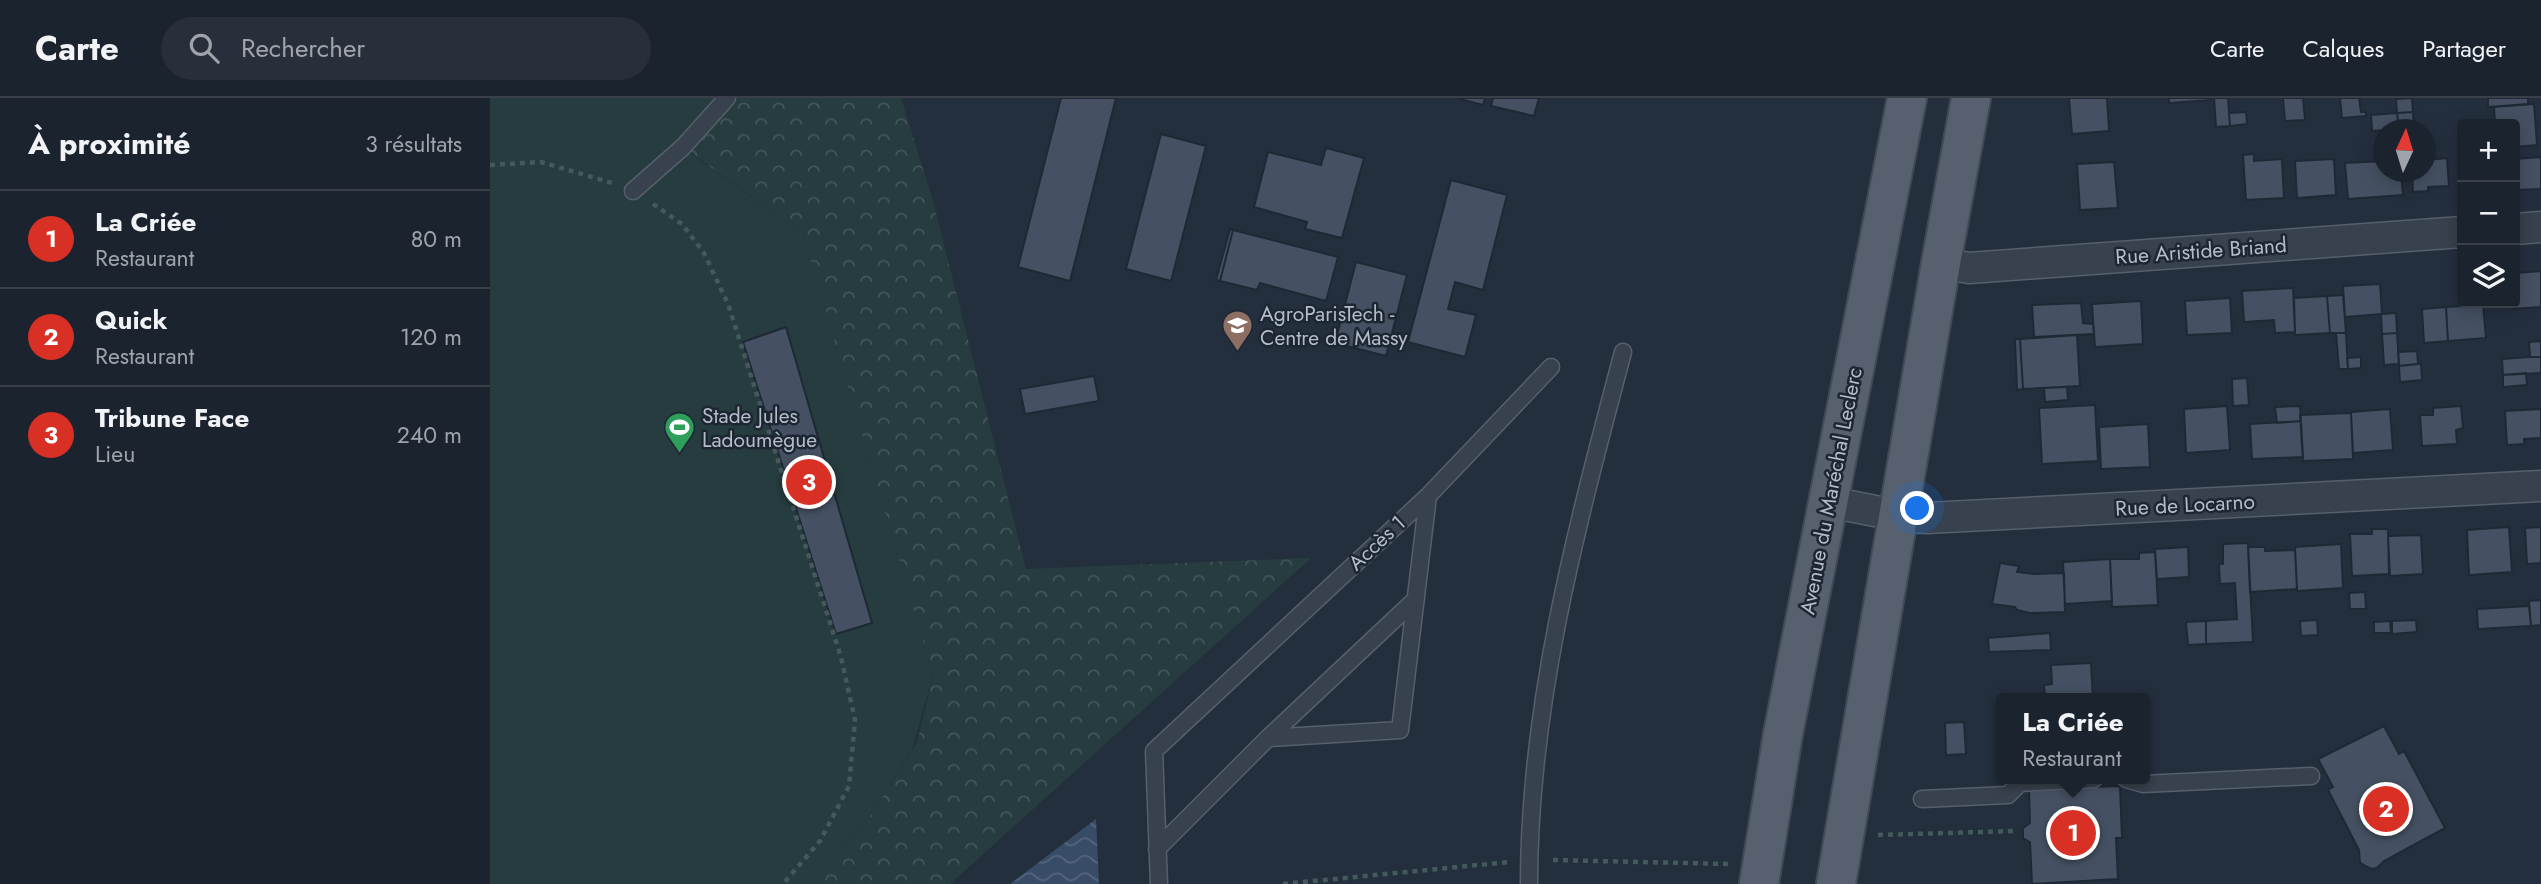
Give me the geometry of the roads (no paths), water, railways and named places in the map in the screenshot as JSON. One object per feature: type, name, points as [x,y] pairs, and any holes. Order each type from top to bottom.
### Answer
[{"type":"main road","name":"Avenue du Maréchal Leclerc","points":[[1759,884],[1783,734],[1907,98]]},
{"type":"main road","points":[[1836,884],[1971,98]]},
{"type":"street","points":[[2520,229],[2541,227]]},
{"type":"street","name":"Rue Aristide Briand","points":[[1941,263],[1969,268],[2457,232]]},
{"type":"street","name":"Rue de Locarno","points":[[1830,502],[1900,516],[1927,518],[2541,486]]},
{"type":"lane","points":[[633,191],[683,147],[727,98]]},
{"type":"lane","points":[[1530,884],[1541,707],[1578,524],[1623,352]]},
{"type":"lane","points":[[1428,496],[1552,367]]},
{"type":"lane","name":"Accès 1","points":[[1268,738],[1400,730],[1428,496]]},
{"type":"lane","name":"Accès 1","points":[[1159,884],[1154,751],[1428,496]]},
{"type":"lane","points":[[1157,849],[1268,738],[1416,599]]},
{"type":"lane","points":[[2150,784],[2311,776]]},
{"type":"lane","points":[[1922,799],[2008,795],[2019,784]]},
{"type":"water","points":[[1096,819],[1099,884],[1010,884]]},
{"type":"place","name":"AgroParisTech - Centre de Massy","points":[[1237,353]]},
{"type":"place","name":"Stade Jules Ladoumègue","points":[[679,455]]},
{"type":"place","name":"Tribune Face","points":[[809,482]]},
{"type":"place","name":"Quick","points":[[2386,809]]},
{"type":"place","name":"La Criée","points":[[2073,833]]}]
